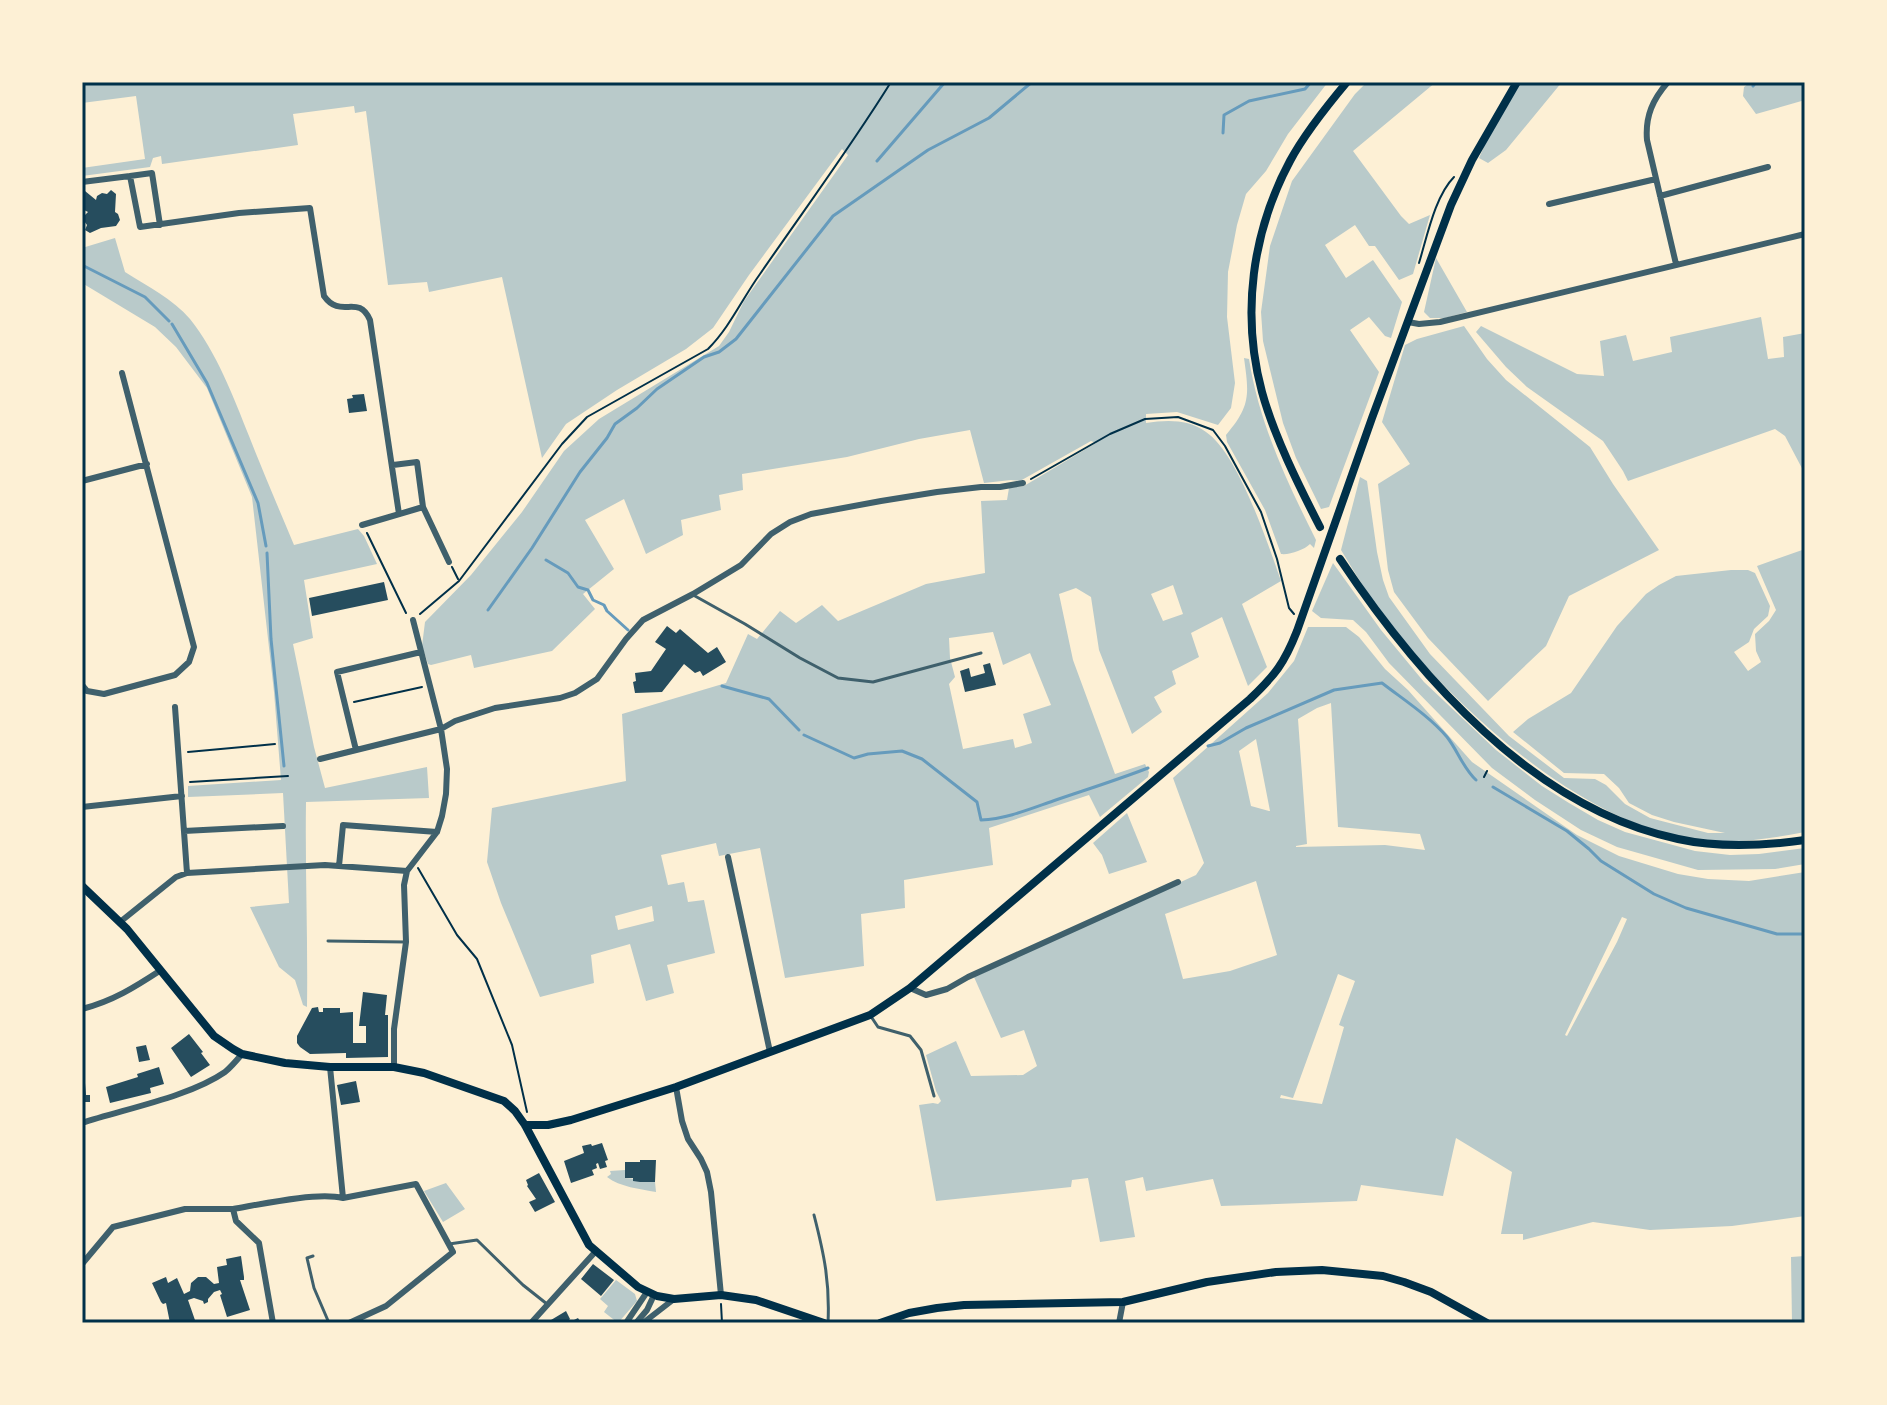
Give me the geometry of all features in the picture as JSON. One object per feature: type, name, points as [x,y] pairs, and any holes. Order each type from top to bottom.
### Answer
[{"type":"main road","points":[[1320,527],[1262,394],[1253,352],[1251,307],[1260,237],[1280,182],[1311,127],[1347,82]]},
{"type":"main road","points":[[525,1125],[548,1125],[571,1120],[676,1087],[870,1015],[910,988],[1272,678],[1286,658],[1302,617],[1451,205],[1472,160],[1517,82]]},
{"type":"main road","points":[[1340,559],[1386,625],[1433,681],[1507,753],[1572,797],[1644,830],[1678,839],[1722,846],[1805,840]]},
{"type":"main road","points":[[82,886],[120,922],[214,1036],[242,1054],[285,1063],[330,1067],[394,1067],[424,1073],[504,1101],[525,1125],[589,1245],[638,1287],[651,1294],[674,1299],[721,1295],[756,1300],[826,1323]]},
{"type":"main road","points":[[885,1322],[909,1313],[954,1306],[1123,1302],[1207,1282],[1276,1272],[1322,1270],[1383,1276],[1404,1282],[1431,1292],[1487,1323]]},
{"type":"street","points":[[1668,82],[1650,108],[1645,126],[1676,264]]},
{"type":"street","points":[[1660,196],[1768,167]]},
{"type":"street","points":[[82,182],[152,173],[160,225]]},
{"type":"street","points":[[130,176],[140,227],[239,213],[310,208],[324,296],[329,304],[337,308],[362,308],[370,320],[399,514]]},
{"type":"street","points":[[1549,204],[1656,179]]},
{"type":"street","points":[[1408,322],[1440,322],[1805,234]]},
{"type":"street","points":[[82,685],[87,691],[104,694],[175,675],[189,662],[194,647],[122,373]]},
{"type":"street","points":[[393,465],[417,462],[423,507],[449,562]]},
{"type":"street","points":[[82,481],[147,464]]},
{"type":"street","points":[[320,759],[441,729],[495,708],[575,693],[597,679],[643,620],[741,565],[771,534],[790,522],[811,514],[937,492],[1023,483]]},
{"type":"street","points":[[362,525],[423,507]]},
{"type":"street","points":[[394,1067],[394,1029],[406,942],[404,885],[407,871],[437,832],[446,779],[441,729],[413,620]]},
{"type":"street","points":[[356,750],[337,672],[421,652]]},
{"type":"street","points":[[175,707],[187,873]]},
{"type":"street","points":[[82,807],[182,796]]},
{"type":"street","points":[[339,866],[343,825],[437,832]]},
{"type":"street","points":[[184,831],[283,826]]},
{"type":"street","points":[[728,857],[770,1052]]},
{"type":"street","points":[[120,922],[176,877],[187,873],[297,866],[407,871]]},
{"type":"street","points":[[910,988],[926,995],[947,989],[1178,882]]},
{"type":"street","points":[[82,1009],[127,993],[161,970]]},
{"type":"street","points":[[82,1123],[204,1083],[226,1072],[242,1054]]},
{"type":"street","points":[[330,1067],[343,1198]]},
{"type":"street","points":[[676,1087],[688,1139],[707,1172],[721,1295]]},
{"type":"street","points":[[82,1264],[113,1227],[185,1209],[233,1209],[288,1200],[343,1198],[416,1184],[453,1252],[386,1306],[349,1323]]},
{"type":"street","points":[[233,1209],[236,1221],[259,1243],[273,1323]]},
{"type":"street","points":[[531,1323],[596,1251]]},
{"type":"street","points":[[626,1323],[651,1294]]},
{"type":"street","points":[[636,1323],[647,1310],[651,1294]]},
{"type":"street","points":[[643,1323],[674,1299]]},
{"type":"street","points":[[1119,1323],[1123,1302]]},
{"type":"lane","points":[[693,594],[838,678],[873,682],[981,653]]},
{"type":"lane","points":[[328,941],[406,942]]},
{"type":"lane","points":[[870,1015],[878,1027],[910,1036],[921,1050],[934,1096]]},
{"type":"lane","points":[[814,1215],[827,1268],[829,1296],[826,1323]]},
{"type":"lane","points":[[449,1244],[477,1240],[523,1285],[548,1304]]},
{"type":"lane","points":[[313,1256],[307,1258],[314,1288],[329,1323]]},
{"type":"path","points":[[362,525],[405,612],[413,620],[459,581],[562,444],[587,417],[708,349],[722,334],[743,297],[859,134],[891,82]]},
{"type":"path","points":[[1023,483],[1110,434],[1145,419],[1178,417],[1213,430],[1261,512],[1289,608],[1294,615],[1302,617]]},
{"type":"path","points":[[449,562],[459,581]]},
{"type":"path","points":[[345,704],[430,685]]},
{"type":"path","points":[[179,753],[275,744]]},
{"type":"path","points":[[1484,777],[1487,771]]},
{"type":"path","points":[[181,781],[288,776]]},
{"type":"path","points":[[416,860],[420,873],[457,935],[477,959],[500,1013],[512,1045],[528,1109],[525,1125]]},
{"type":"path","points":[[721,1295],[722,1323]]},
{"type":"shaded area","points":[[82,82],[1328,82],[1288,134],[1266,171],[1246,194],[1228,272],[1227,317],[1235,383],[1231,408],[1218,425],[1177,412],[1146,414],[1146,423],[1177,422],[1206,432],[1218,443],[1240,479],[1281,581],[1242,604],[1267,667],[1248,686],[1222,617],[1191,633],[1199,657],[1172,671],[1176,684],[1154,697],[1162,712],[1132,734],[1099,650],[1091,597],[1076,588],[1059,594],[1073,660],[1115,774],[1145,764],[1149,772],[1148,777],[1100,817],[1089,795],[989,828],[993,865],[904,880],[905,908],[861,914],[864,966],[785,978],[760,848],[719,856],[716,843],[661,855],[668,885],[684,882],[688,902],[704,900],[715,953],[667,965],[674,993],[646,1001],[630,944],[591,955],[594,983],[540,997],[487,862],[492,808],[626,781],[622,714],[726,683],[748,634],[757,639],[780,611],[796,623],[822,605],[838,621],[926,584],[985,573],[981,501],[1007,500],[1009,488],[1024,486],[1096,443],[1091,441],[1020,481],[984,483],[970,430],[847,457],[742,474],[743,490],[719,495],[721,510],[681,520],[683,535],[646,554],[624,499],[585,520],[614,569],[583,594],[595,609],[552,651],[474,668],[471,655],[428,664],[422,646],[425,622],[471,575],[522,512],[564,451],[599,419],[719,346],[744,301],[848,155],[842,149],[713,328],[686,349],[566,424],[542,458],[502,277],[429,292],[427,282],[388,285],[366,111],[355,113],[354,106],[293,114],[298,145],[162,164],[161,156],[153,158],[150,167],[82,176],[82,168],[145,159],[136,96],[82,103]],"holes":[[[1173,585],[1183,614],[1163,621],[1151,594]],[[993,632],[1003,665],[1030,653],[1051,705],[1023,714],[1032,743],[1015,748],[1013,739],[963,749],[949,684],[955,677],[949,638]],[[652,906],[654,921],[618,930],[615,916]]]},
{"type":"shaded area","points":[[1367,82],[1436,82],[1353,151],[1409,224],[1430,215],[1413,274],[1399,280],[1375,246],[1369,246],[1355,225],[1325,245],[1346,278],[1373,260],[1402,302],[1391,338],[1385,336],[1369,317],[1350,330],[1379,372],[1329,507],[1321,509],[1283,423],[1263,341],[1261,312],[1270,246],[1292,181]]},
{"type":"shaded area","points":[[1517,82],[1562,82],[1506,150],[1488,163],[1479,158],[1504,102]]},
{"type":"shaded area","points":[[1751,82],[1805,82],[1805,100],[1756,114],[1743,96],[1744,87]]},
{"type":"shaded area","points":[[115,238],[125,272],[176,305],[208,345],[231,391],[294,545],[358,529],[377,564],[304,580],[313,638],[293,644],[314,747],[325,788],[427,767],[429,798],[306,802],[307,1007],[303,1005],[295,980],[279,967],[250,907],[289,903],[283,793],[188,797],[188,786],[281,780],[252,497],[207,388],[176,347],[155,327],[82,283],[82,248]]},
{"type":"shaded area","points":[[1436,258],[1467,312],[1445,318],[1430,318],[1424,312]]},
{"type":"shaded area","points":[[1761,317],[1768,359],[1784,357],[1783,337],[1805,333],[1805,474],[1785,436],[1775,429],[1628,481],[1603,441],[1527,387],[1476,332],[1481,326],[1577,374],[1604,376],[1600,341],[1626,335],[1633,361],[1672,352],[1670,337]]},
{"type":"shaded area","points":[[1464,326],[1506,380],[1590,447],[1659,550],[1569,596],[1546,646],[1488,701],[1428,638],[1394,592],[1388,570],[1378,484],[1410,464],[1382,422],[1405,345]]},
{"type":"shaded area","points":[[1244,358],[1249,359],[1275,452],[1316,540],[1314,548],[1310,544],[1297,552],[1281,554],[1265,510],[1227,442],[1226,435],[1240,416],[1246,399]]},
{"type":"shaded area","points":[[1360,477],[1367,481],[1377,552],[1389,597],[1430,654],[1509,736],[1564,778],[1595,779],[1606,785],[1625,804],[1650,818],[1708,833],[1725,833],[1652,815],[1629,803],[1604,774],[1564,773],[1513,732],[1528,719],[1571,693],[1617,626],[1646,594],[1676,576],[1731,570],[1755,573],[1770,606],[1768,616],[1754,629],[1749,642],[1734,652],[1748,671],[1761,662],[1756,651],[1755,634],[1776,610],[1757,566],[1805,549],[1805,832],[1742,841],[1678,837],[1640,825],[1603,808],[1532,763],[1498,736],[1411,650],[1374,602],[1341,550]]},
{"type":"shaded area","points":[[1333,563],[1381,630],[1424,682],[1496,750],[1542,786],[1598,820],[1625,832],[1695,851],[1730,855],[1805,848],[1805,864],[1775,869],[1698,870],[1617,847],[1581,830],[1492,768],[1389,663],[1353,620],[1321,618],[1312,611]]},
{"type":"shaded area","points":[[1308,627],[1346,627],[1359,637],[1472,762],[1577,835],[1619,856],[1678,874],[1708,879],[1749,881],[1805,872],[1805,1216],[1732,1226],[1650,1230],[1593,1222],[1523,1240],[1523,1234],[1501,1234],[1512,1172],[1456,1138],[1443,1196],[1361,1185],[1357,1201],[1221,1206],[1213,1179],[1146,1191],[1143,1177],[1125,1181],[1135,1237],[1100,1242],[1088,1178],[1072,1180],[1071,1187],[936,1201],[919,1105],[938,1104],[941,1101],[926,1055],[956,1041],[971,1076],[1023,1075],[1037,1066],[1024,1030],[1001,1038],[974,977],[1196,875],[1204,863],[1173,778],[1268,693],[1294,661]],"holes":[[[1331,703],[1338,827],[1420,834],[1425,850],[1385,845],[1296,847],[1307,844],[1298,719]],[[1256,739],[1270,811],[1251,806],[1239,751]],[[1256,881],[1277,955],[1230,971],[1183,979],[1165,914]],[[1622,917],[1627,919],[1617,942],[1567,1036]],[[1338,974],[1355,981],[1339,1025],[1344,1027],[1322,1104],[1280,1098],[1281,1095],[1293,1098]]]},
{"type":"shaded area","points":[[1127,813],[1147,862],[1109,874],[1102,855],[1093,843]]},
{"type":"shaded area","points":[[625,1170],[625,1178],[655,1182],[656,1192],[624,1185],[607,1177],[610,1171]]},
{"type":"shaded area","points":[[446,1183],[465,1209],[443,1222],[424,1191]]},
{"type":"shaded area","points":[[1805,1256],[1805,1323],[1792,1323],[1791,1257]]},
{"type":"shaded area","points":[[616,1280],[635,1294],[637,1301],[618,1323],[604,1312],[608,1306],[600,1299]]},
{"type":"building","points":[[111,190],[116,194],[115,212],[120,220],[116,226],[90,233],[85,230],[84,216],[88,212],[82,209],[82,193],[85,191],[96,200],[97,196]]},
{"type":"building","points":[[364,394],[367,411],[349,413],[347,399],[353,398],[352,395]]},
{"type":"building","points":[[384,582],[388,600],[312,616],[309,598]]},
{"type":"building","points":[[667,626],[676,633],[680,629],[708,653],[717,647],[726,662],[703,676],[700,671],[695,673],[684,664],[662,692],[635,693],[635,673],[651,671],[666,649],[655,642]]},
{"type":"building","points":[[990,663],[996,685],[965,692],[960,671],[969,668],[971,677],[985,673],[983,665]]},
{"type":"building","points":[[363,992],[387,995],[388,1057],[346,1058],[346,1053],[310,1054],[300,1047],[297,1036],[312,1008],[318,1007],[319,1012],[323,1012],[323,1008],[340,1008],[340,1013],[353,1012],[353,1043],[366,1043],[366,1026],[359,1026]]},
{"type":"building","points":[[189,1034],[210,1065],[191,1077],[171,1048]]},
{"type":"building","points":[[146,1045],[150,1060],[139,1062],[136,1047]]},
{"type":"building","points":[[159,1067],[164,1084],[150,1088],[151,1093],[110,1103],[106,1087]]},
{"type":"building","points":[[356,1081],[360,1102],[341,1105],[337,1085]]},
{"type":"building","points":[[82,1083],[85,1083],[90,1102],[82,1102]]},
{"type":"building","points":[[602,1143],[608,1160],[605,1161],[607,1167],[600,1169],[598,1163],[597,1168],[592,1170],[594,1175],[571,1183],[564,1161],[584,1153],[582,1146]]},
{"type":"building","points":[[656,1160],[655,1182],[625,1178],[625,1162]]},
{"type":"building","points":[[539,1173],[555,1202],[535,1212],[529,1202],[536,1199],[526,1180]]},
{"type":"building","points":[[241,1256],[244,1280],[240,1280],[250,1310],[227,1317],[220,1290],[214,1292],[204,1304],[194,1298],[188,1300],[196,1323],[170,1323],[166,1303],[161,1302],[152,1283],[166,1277],[168,1283],[177,1278],[184,1294],[190,1291],[191,1283],[198,1277],[219,1283],[217,1267],[227,1265],[226,1259]]},
{"type":"building","points":[[593,1264],[614,1280],[601,1296],[581,1279]]},
{"type":"building","points":[[566,1311],[570,1322],[578,1318],[581,1323],[546,1323]]},
{"type":"waterway","points":[[877,161],[945,82]]},
{"type":"waterway","points":[[488,610],[615,424],[657,389],[736,339],[833,216],[928,150],[989,118],[1032,82]]},
{"type":"waterway","points":[[1223,133],[1224,115],[1249,101],[1305,89],[1311,82]]},
{"type":"waterway","points":[[1753,86],[1756,82]]},
{"type":"waterway","points":[[1803,82],[1805,86]]},
{"type":"waterway","points":[[82,265],[145,297],[169,321]]},
{"type":"waterway","points":[[172,324],[207,383],[258,503],[266,546]]},
{"type":"waterway","points":[[267,553],[271,639],[284,766]]},
{"type":"waterway","points":[[546,560],[568,573],[578,587],[588,590],[593,600],[604,605],[628,630]]},
{"type":"waterway","points":[[1208,746],[1334,690],[1382,683],[1440,729],[1476,780]]},
{"type":"waterway","points":[[722,686],[769,699],[799,730]]},
{"type":"waterway","points":[[804,735],[854,758],[902,751],[922,759],[977,802],[981,820],[1018,813],[1148,768]]},
{"type":"waterway","points":[[1493,787],[1567,831],[1601,861],[1654,894],[1686,908],[1777,934],[1805,934]]}]
